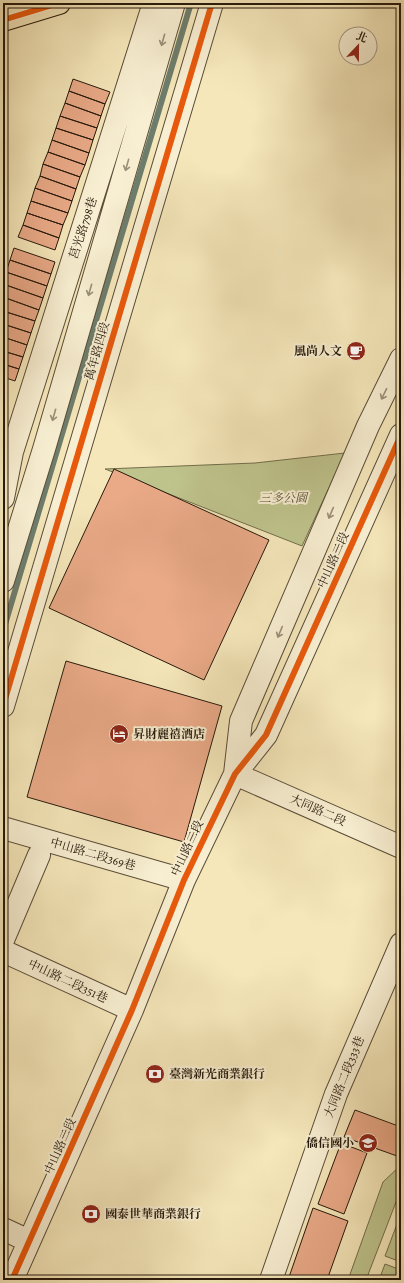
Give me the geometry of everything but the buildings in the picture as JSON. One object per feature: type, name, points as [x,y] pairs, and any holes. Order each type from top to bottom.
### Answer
[{"type":"main road","points":[[3,20],[58,3]]},
{"type":"street","name":"莒光路798巷","points":[[3,498],[8,450],[154,3]]},
{"type":"street","name":"萬年路四段","points":[[3,581],[44,449],[174,3]]},
{"type":"street","name":"萬年路四段","points":[[3,706],[212,3]]},
{"type":"street","name":"中山路二段","points":[[235,774],[241,721],[368,426],[401,359]]},
{"type":"street","name":"中山路二段","points":[[12,1280],[132,1010],[184,880],[235,774],[266,736],[401,435]]},
{"type":"street","name":"大同路二段","points":[[235,774],[401,847]]},
{"type":"street","name":"中山路二段369巷","points":[[3,828],[184,880]]},
{"type":"street","points":[[3,940],[40,855]]},
{"type":"street","name":"大同路二段333巷","points":[[271,1280],[336,1094],[401,944]]},
{"type":"street","name":"中山路二段351巷","points":[[3,951],[132,1010]]},
{"type":"street","points":[[3,1230],[29,1241]]},
{"type":"green space","name":"三多公園","points":[[345,453],[302,546],[105,469],[255,463]]},
{"type":"green space","points":[[401,1165],[401,1189],[366,1280],[348,1280],[383,1182]]},
{"type":"green space","points":[[401,1216],[401,1262],[385,1256]]},
{"type":"green space","points":[[385,1264],[401,1270],[401,1280],[379,1280]]},
{"type":"waterway","points":[[3,631],[191,3]]},
{"type":"cycle path","points":[[3,20],[59,3]]},
{"type":"cycle path","points":[[3,706],[212,3]]},
{"type":"cycle path","points":[[12,1280],[132,1010],[184,880],[235,774],[266,735],[401,435]]},
{"type":"place","name":"風尚人文","points":[[356,351]]},
{"type":"place","name":"昇財麗禧酒店","points":[[119,734]]},
{"type":"place","name":"臺灣新光商業銀行","points":[[155,1074]]},
{"type":"place","name":"僑信國小","points":[[368,1143]]},
{"type":"place","name":"國泰世華商業銀行","points":[[91,1214]]}]
